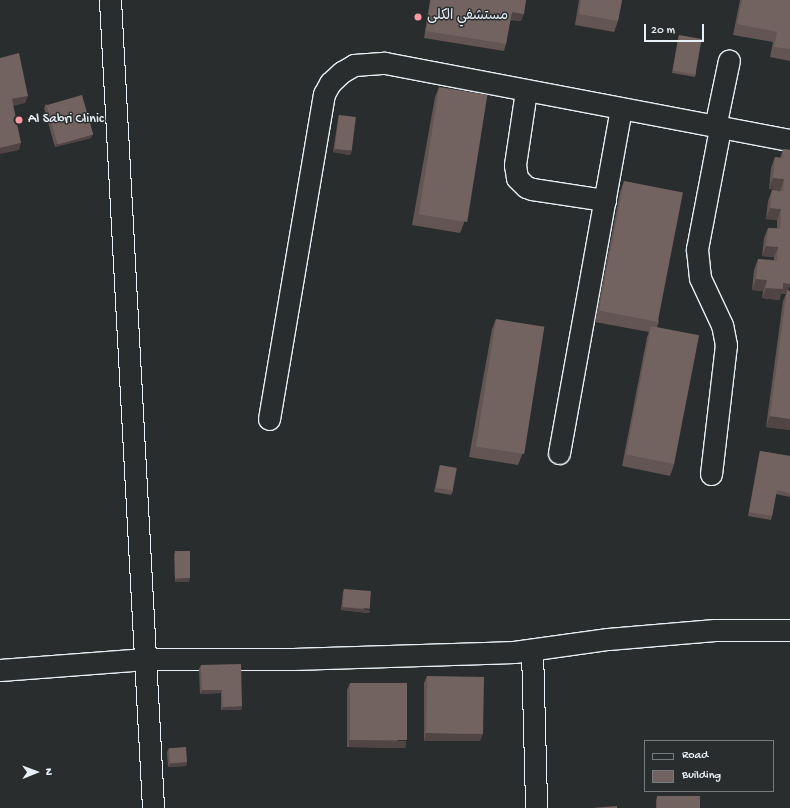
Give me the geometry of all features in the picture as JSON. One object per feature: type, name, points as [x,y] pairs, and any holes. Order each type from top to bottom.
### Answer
[{"type":"street","points":[[110,0],[153,808]]},
{"type":"street","points":[[711,474],[726,345],[722,324],[700,278],[697,249],[729,60]]},
{"type":"street","points":[[269,420],[322,108],[330,83],[342,72],[354,65],[370,62],[717,128],[790,140]]},
{"type":"street","points":[[526,91],[515,165],[517,178],[526,187],[532,189],[605,200]]},
{"type":"street","points":[[559,453],[621,109]]},
{"type":"street","points":[[0,670],[146,659],[293,659],[532,650],[608,639],[715,630],[790,630]]},
{"type":"street","points":[[532,650],[536,808]]},
{"type":"building","points":[[431,0],[526,0],[524,14],[512,12],[506,44],[426,31]]},
{"type":"building","points":[[581,0],[622,0],[618,21],[579,14]]},
{"type":"building","points":[[742,0],[790,0],[790,49],[774,47],[777,32],[737,24]]},
{"type":"building","points":[[679,35],[702,39],[695,74],[673,70]]},
{"type":"building","points":[[19,53],[28,96],[12,99],[21,143],[0,148],[0,58]]},
{"type":"building","points":[[439,87],[487,95],[467,222],[419,214]]},
{"type":"building","points":[[82,95],[93,134],[58,145],[46,105]]},
{"type":"building","points":[[339,115],[356,117],[352,151],[335,149]]},
{"type":"building","points":[[783,149],[790,150],[790,284],[783,283],[783,289],[766,288],[767,280],[756,279],[758,259],[777,261],[778,247],[766,246],[768,228],[780,229],[781,209],[770,208],[772,190],[783,191],[784,179],[773,178],[775,157],[782,158]]},
{"type":"building","points":[[624,181],[683,192],[658,322],[599,311]]},
{"type":"building","points":[[787,290],[790,291],[790,419],[770,416]]},
{"type":"building","points":[[496,319],[544,327],[524,454],[476,446]]},
{"type":"building","points":[[651,326],[699,335],[674,464],[626,455]]},
{"type":"building","points":[[760,451],[790,456],[790,493],[777,490],[772,516],[749,512]]},
{"type":"building","points":[[440,465],[457,468],[453,491],[436,488]]},
{"type":"building","points":[[175,551],[190,551],[190,578],[175,578]]},
{"type":"building","points":[[344,589],[371,591],[370,609],[343,607]]},
{"type":"building","points":[[241,664],[242,706],[223,707],[222,690],[202,690],[201,665]]},
{"type":"building","points":[[427,676],[484,677],[483,734],[426,733]]},
{"type":"building","points":[[350,683],[407,683],[407,740],[350,740]]},
{"type":"building","points":[[186,747],[187,762],[170,763],[169,748]]},
{"type":"building","points":[[657,796],[700,796],[700,808],[657,808]]},
{"type":"building","points":[[617,806],[617,808],[592,808]]},
{"type":"place","name":"مستشفي الكلى","points":[[418,17]]},
{"type":"place","name":"Al Sabri Clinic","points":[[19,120]]}]
